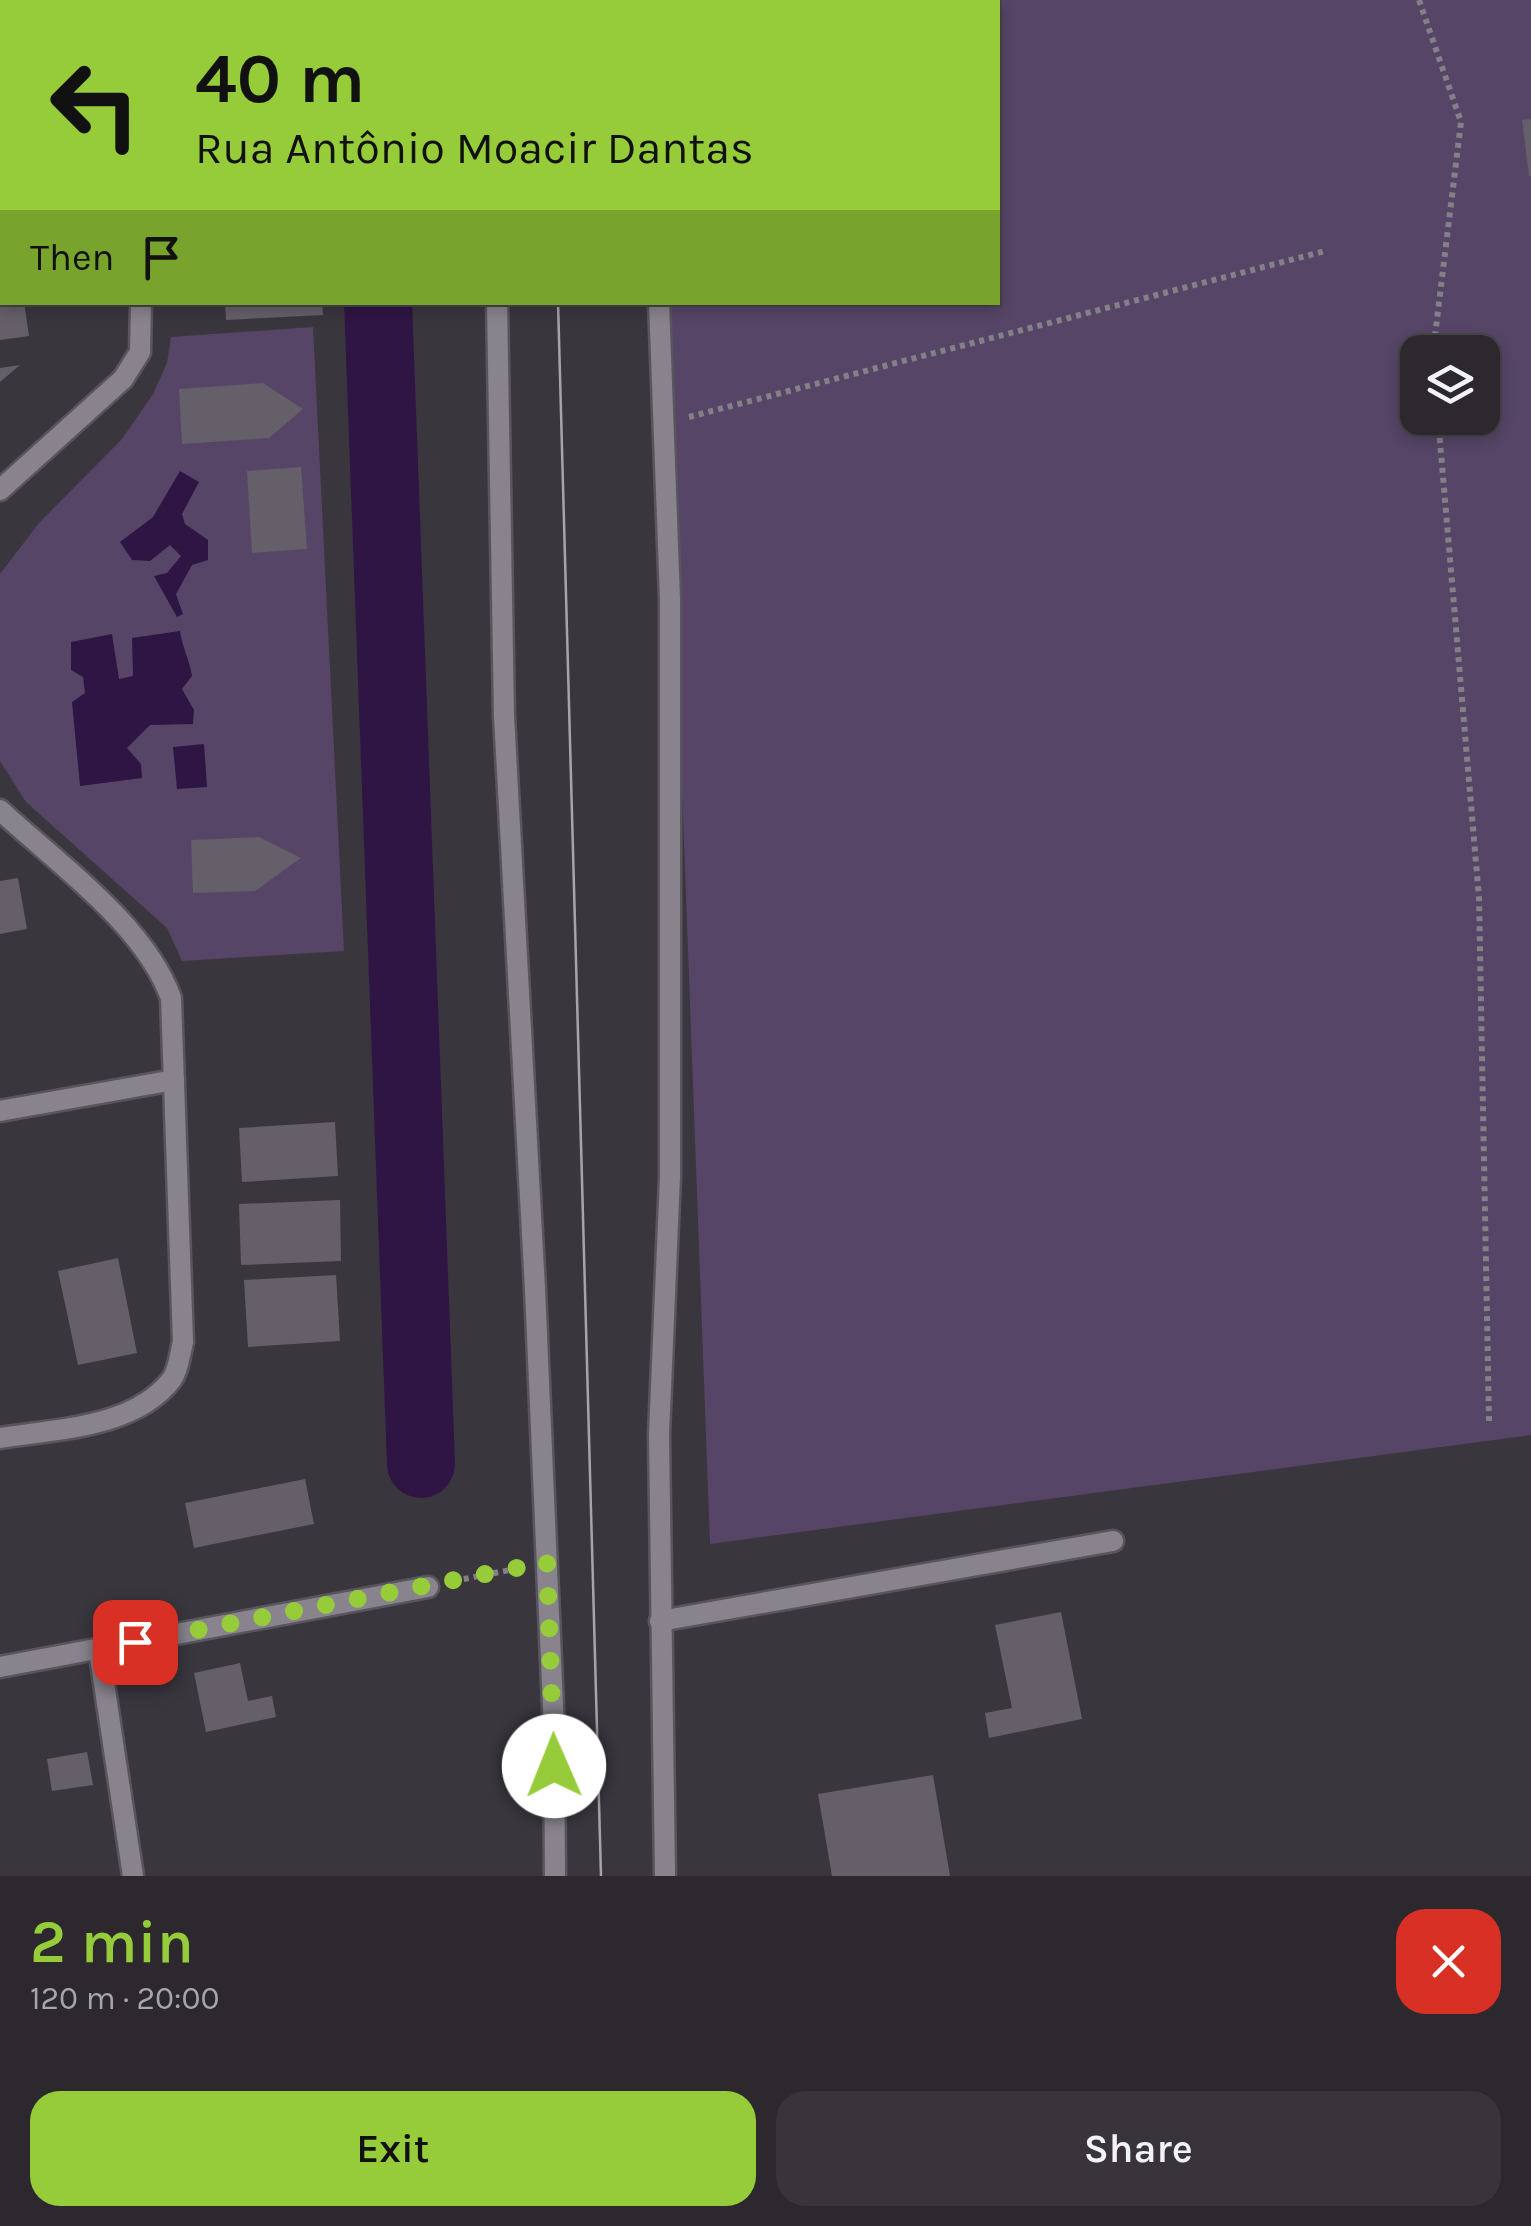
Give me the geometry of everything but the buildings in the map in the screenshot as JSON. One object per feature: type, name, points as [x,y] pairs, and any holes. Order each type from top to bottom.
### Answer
[{"type":"street","points":[[0,490],[123,379],[140,352],[141,305]]},
{"type":"street","points":[[497,305],[504,716],[547,1562],[555,1876]]},
{"type":"street","points":[[659,305],[670,599],[670,1177],[659,1434],[666,1876]]},
{"type":"street","points":[[0,810],[142,943],[162,972],[172,998],[183,1342],[174,1376],[149,1401],[122,1414],[0,1438]]},
{"type":"street","points":[[0,1111],[174,1080]]},
{"type":"street","points":[[660,1621],[1113,1541]]},
{"type":"street","points":[[0,1667],[428,1586]]},
{"type":"street","points":[[98,1650],[133,1876]]},
{"type":"path","points":[[1419,0],[1461,122],[1435,335]]},
{"type":"path","points":[[688,418],[1325,251]]},
{"type":"path","points":[[1439,435],[1479,898],[1489,1421]]},
{"type":"path","points":[[428,1586],[547,1562]]},
{"type":"shaded area","points":[[1000,0],[1531,0],[1531,1435],[710,1544],[664,305],[1000,305]]},
{"type":"shaded area","points":[[313,327],[344,951],[182,961],[167,928],[26,802],[0,761],[0,574],[39,523],[122,439],[153,394],[167,363],[171,337]]},
{"type":"shaded area","points":[[180,471],[199,482],[182,514],[185,524],[208,540],[208,560],[192,565],[176,594],[183,614],[177,617],[154,576],[167,573],[181,556],[170,545],[150,561],[132,560],[120,542],[153,517]]},
{"type":"shaded area","points":[[180,631],[192,676],[182,689],[194,710],[193,724],[150,725],[127,748],[141,764],[142,778],[80,786],[72,702],[85,693],[83,677],[71,670],[71,642],[112,634],[119,679],[133,676],[132,638]]},
{"type":"shaded area","points":[[204,744],[207,787],[177,789],[173,747]]},
{"type":"waterway","points":[[378,305],[421,1464]]},
{"type":"tram line","points":[[558,305],[601,1876]]},
{"type":"route","points":[[135,1642],[547,1562],[554,1766]]}]
